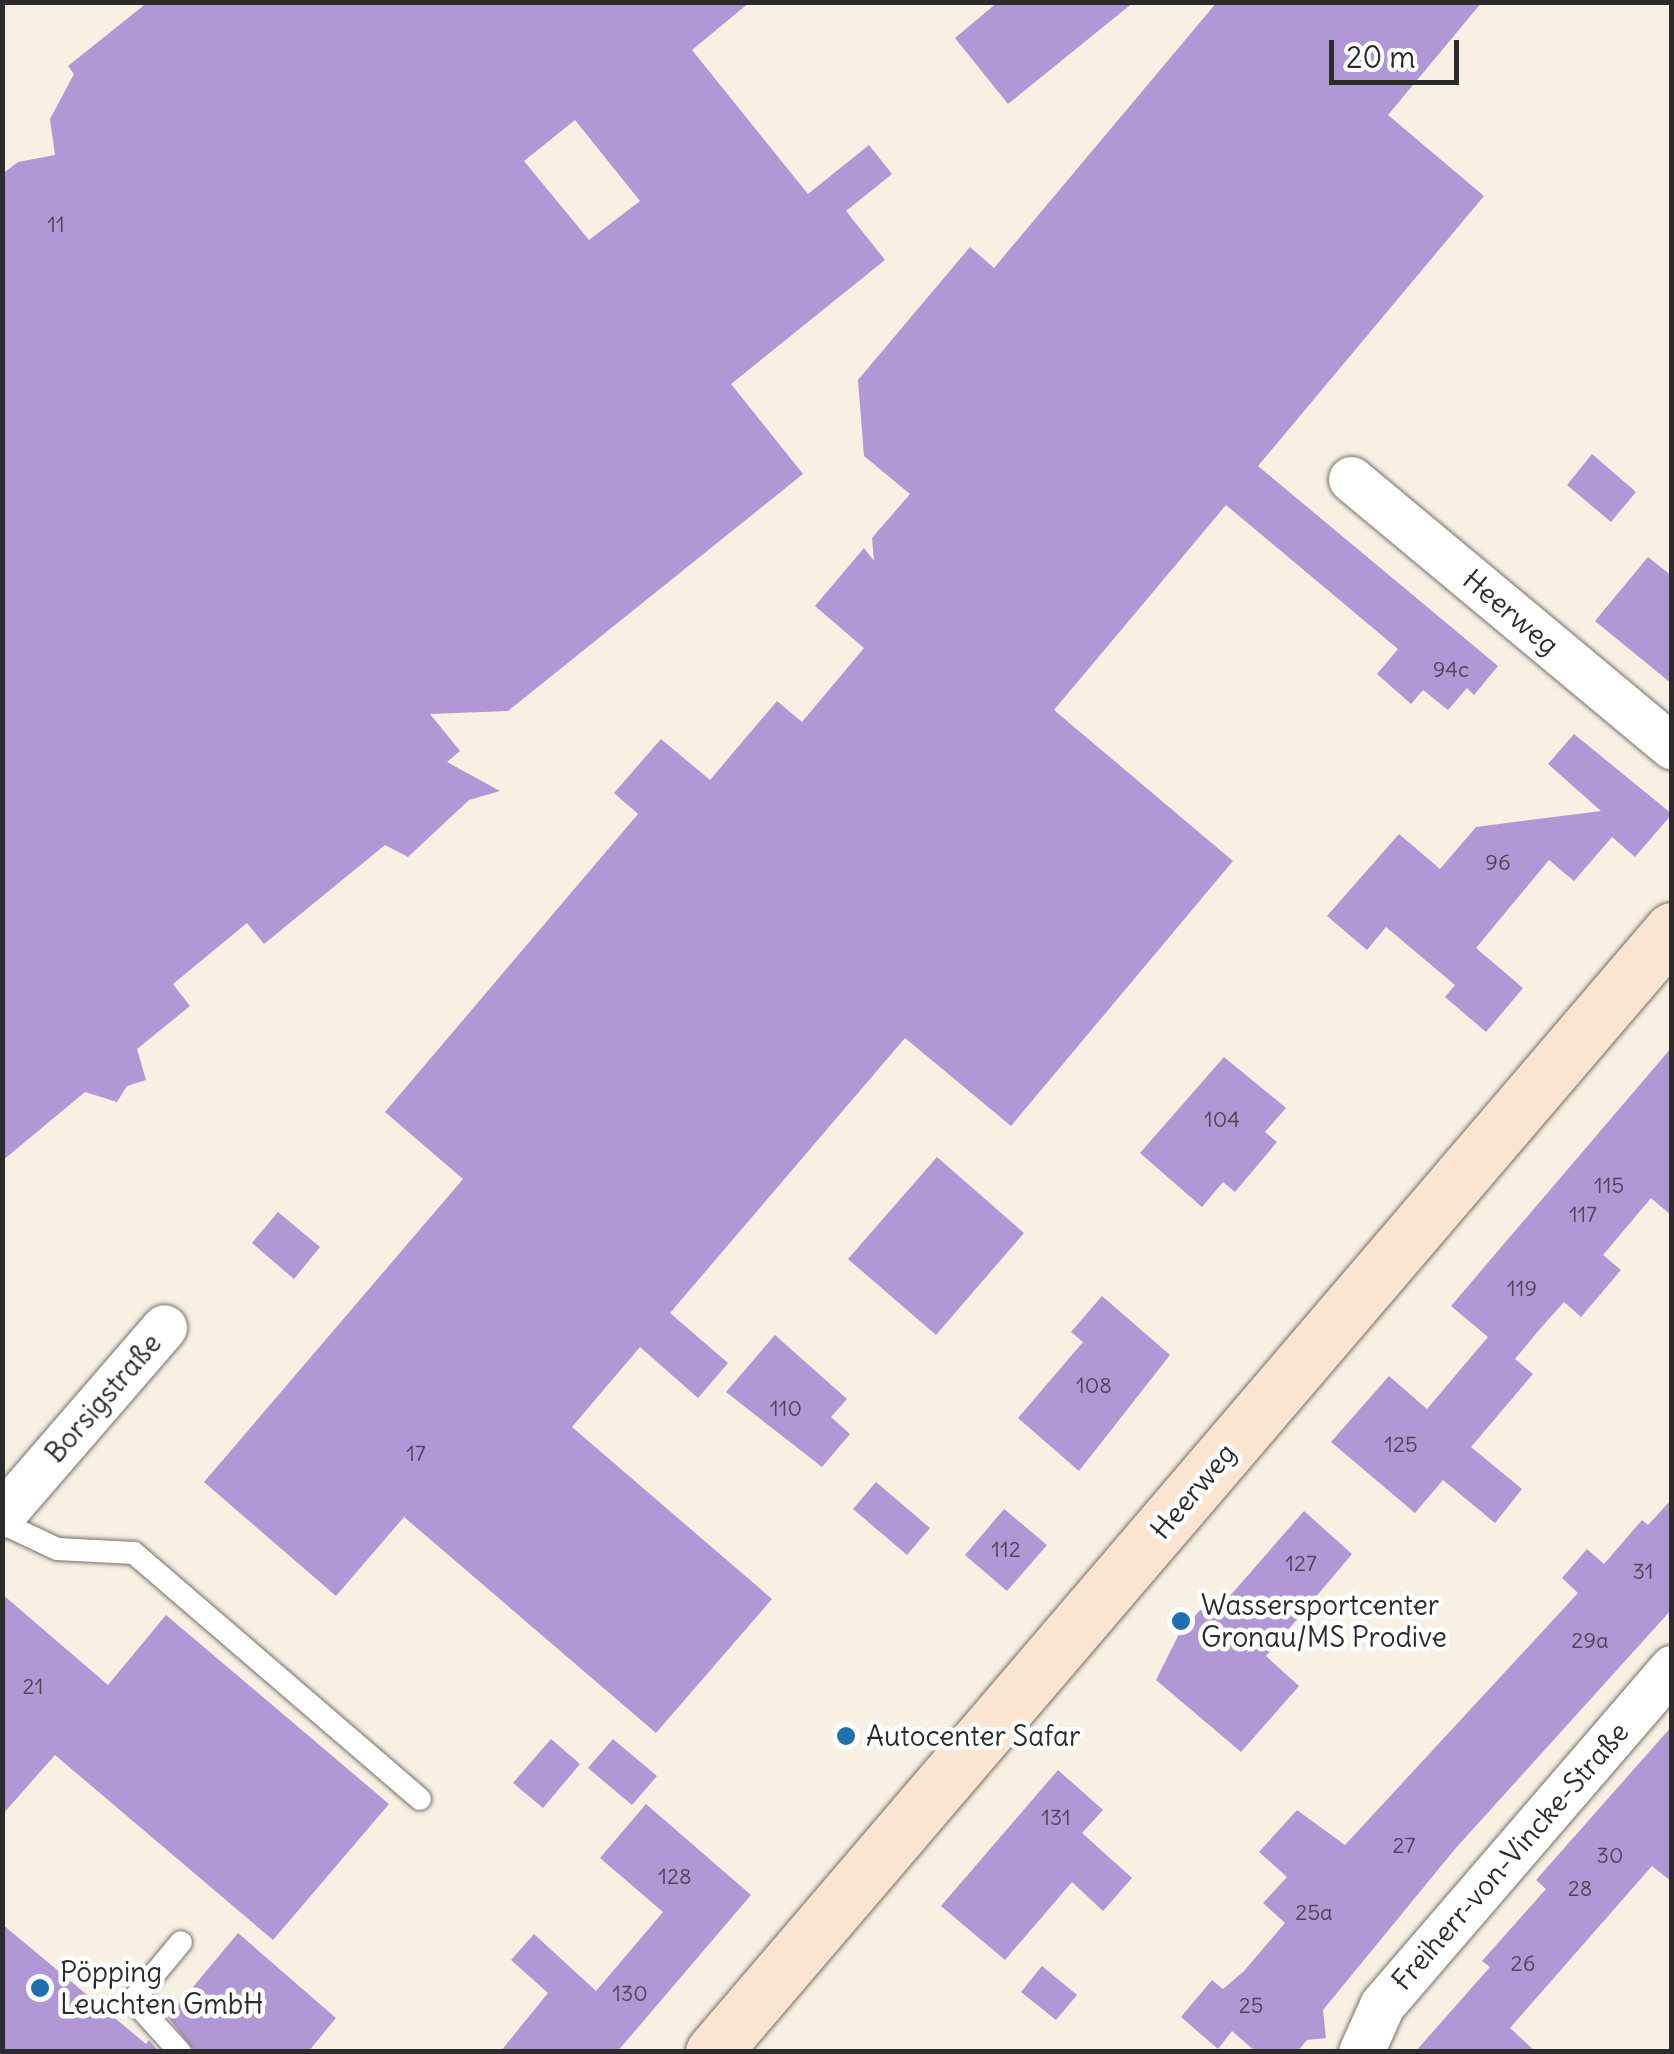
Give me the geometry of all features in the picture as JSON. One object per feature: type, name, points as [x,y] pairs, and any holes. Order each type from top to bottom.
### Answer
[{"type":"street","name":"Heerweg","points":[[1352,479],[1672,746]]},
{"type":"street","name":"Heerweg","points":[[714,2052],[1672,930]]},
{"type":"street","name":"Borsigstraße","points":[[2,1515],[164,1327]]},
{"type":"street","name":"Freiherr-von-Vincke-Straße","points":[[1361,2052],[1382,2005],[1672,1668]]},
{"type":"lane","points":[[2,1523],[57,1549],[134,1554],[420,1799]]},
{"type":"lane","points":[[180,2052],[133,2000],[182,1942]]},
{"type":"building","points":[[148,2],[750,2],[692,50],[808,194],[869,145],[892,174],[846,211],[885,260],[731,384],[803,474],[508,711],[430,714],[460,751],[447,762],[500,791],[469,800],[408,857],[385,845],[264,944],[247,923],[173,984],[190,1006],[137,1049],[146,1080],[127,1086],[117,1102],[85,1092],[2,1161],[2,174],[18,162],[55,155],[50,119],[74,74],[68,66]],"holes":[[[575,120],[640,201],[589,240],[524,161]]]},
{"type":"building","points":[[998,2],[1134,2],[1008,104],[955,38]]},
{"type":"building","points":[[1217,2],[1482,2],[1388,115],[1484,196],[1258,466],[1498,666],[1474,695],[1467,688],[1448,710],[1423,690],[1411,704],[1377,674],[1398,649],[1226,505],[1054,710],[1233,861],[1011,1126],[905,1038],[670,1313],[728,1363],[698,1398],[640,1347],[572,1427],[772,1599],[656,1733],[404,1517],[336,1596],[204,1482],[463,1179],[385,1112],[638,814],[614,793],[661,739],[710,780],[777,701],[802,722],[864,648],[815,606],[864,548],[874,561],[872,538],[910,494],[864,456],[858,380],[970,247],[994,268]]},
{"type":"building","points":[[1592,454],[1636,492],[1611,522],[1567,485]]},
{"type":"building","points":[[1648,557],[1672,576],[1672,684],[1595,621]]},
{"type":"building","points":[[1574,734],[1672,814],[1635,857],[1612,837],[1574,881],[1549,860],[1476,948],[1523,988],[1486,1032],[1445,997],[1455,985],[1386,927],[1367,950],[1327,916],[1399,834],[1440,869],[1476,827],[1601,811],[1548,764]]},
{"type":"building","points":[[1672,1047],[1672,1216],[1651,1198],[1603,1255],[1621,1270],[1581,1317],[1564,1302],[1539,1330],[1515,1359],[1533,1374],[1471,1447],[1522,1489],[1495,1523],[1443,1480],[1415,1513],[1331,1442],[1389,1376],[1427,1409],[1488,1337],[1451,1306]]},
{"type":"building","points":[[1224,1057],[1286,1108],[1265,1132],[1277,1142],[1235,1192],[1223,1182],[1202,1207],[1140,1153]]},
{"type":"building","points":[[937,1157],[1024,1233],[936,1335],[848,1259]]},
{"type":"building","points":[[278,1212],[320,1247],[294,1279],[252,1243]]},
{"type":"building","points":[[1102,1296],[1170,1355],[1079,1471],[1018,1418],[1083,1342],[1071,1332]]},
{"type":"building","points":[[775,1335],[847,1399],[831,1417],[850,1434],[822,1467],[726,1392]]},
{"type":"building","points":[[876,1482],[930,1528],[907,1555],[853,1509]]},
{"type":"building","points":[[1672,1499],[1672,1609],[1455,1849],[1323,2010],[1326,2038],[1307,2040],[1297,2052],[1256,2052],[1232,2031],[1218,2049],[1181,2017],[1212,1980],[1223,1989],[1244,1971],[1285,1923],[1263,1903],[1287,1877],[1259,1852],[1297,1810],[1345,1845],[1578,1593],[1562,1578],[1587,1549],[1604,1564],[1642,1520],[1648,1525]]},
{"type":"building","points":[[1004,1509],[1047,1545],[1007,1591],[965,1555]]},
{"type":"building","points":[[1304,1511],[1352,1554],[1266,1656],[1299,1686],[1241,1752],[1156,1680],[1178,1636],[1200,1610],[1215,1613]]},
{"type":"building","points":[[2,1594],[108,1685],[166,1615],[389,1804],[273,1940],[55,1755],[2,1815]]},
{"type":"building","points":[[1672,1726],[1672,1882],[1652,1866],[1510,2028],[1536,2052],[1415,2052],[1490,1967],[1482,1961],[1546,1889],[1536,1880]]},
{"type":"building","points":[[551,1739],[580,1764],[543,1808],[513,1783]]},
{"type":"building","points":[[613,1739],[657,1776],[632,1805],[588,1768]]},
{"type":"building","points":[[1058,1770],[1103,1810],[1082,1833],[1132,1878],[1103,1911],[1072,1882],[1005,1960],[941,1906]]},
{"type":"building","points":[[646,1804],[751,1895],[617,2052],[500,2052],[548,1993],[511,1960],[534,1934],[596,1991],[663,1912],[600,1858]]},
{"type":"building","name":"Pöpping Leuchten GmbH","points":[[2,1924],[146,2044],[149,2040],[159,2052],[2,2052]]},
{"type":"building","points":[[238,1933],[336,2018],[308,2052],[195,2052],[168,2017]]},
{"type":"building","points":[[1042,1966],[1077,1995],[1056,2020],[1021,1992]]},
{"type":"place","name":"Wassersportcenter Gronau/MS Prodive","points":[[1181,1621]]},
{"type":"place","name":"Autocenter Safar","points":[[846,1736]]},
{"type":"place","name":"Pöpping Leuchten GmbH","points":[[40,1988]]}]
